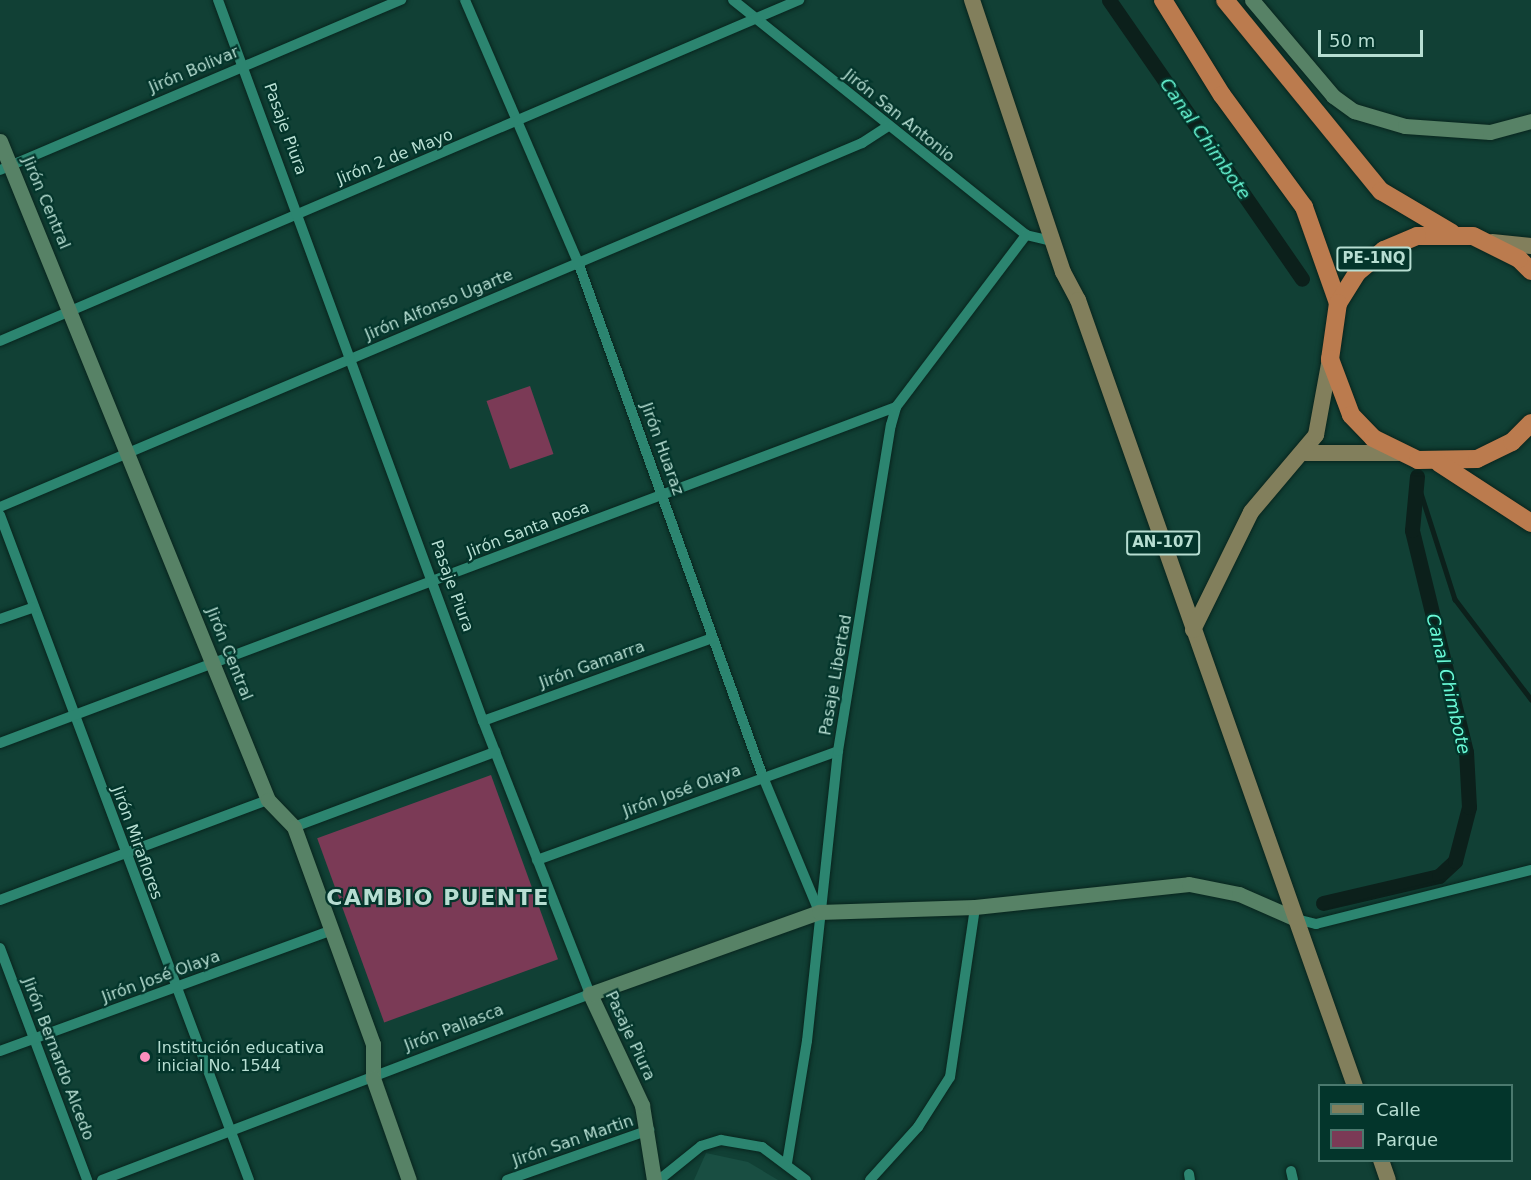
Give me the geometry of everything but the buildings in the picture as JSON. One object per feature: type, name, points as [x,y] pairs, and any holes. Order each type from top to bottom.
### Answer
[{"type":"highway","name":"PE-1NQ","points":[[1163,0],[1222,95],[1304,207],[1338,303]]},
{"type":"highway","name":"PE-1NQ","points":[[1225,0],[1381,191],[1452,233]]},
{"type":"highway","name":"PE-1NQ","points":[[1531,272],[1492,242],[1452,233],[1417,236],[1384,250],[1357,273],[1338,303],[1330,359],[1351,415],[1399,453],[1439,463],[1531,523]]},
{"type":"highway","name":"PE-1NQ","points":[[1439,463],[1477,459],[1512,442],[1531,423]]},
{"type":"main road","name":"AN-107","points":[[972,0],[1053,241],[1354,1084]]},
{"type":"main road","points":[[1492,242],[1531,246]]},
{"type":"main road","points":[[1193,630],[1251,512],[1305,453],[1316,435],[1330,359]]},
{"type":"main road","points":[[1305,453],[1399,453]]},
{"type":"main road","points":[[1381,1162],[1388,1180]]},
{"type":"street","name":"Pasaje Piura","points":[[218,0],[483,721],[590,994],[649,1130],[656,1180]]},
{"type":"street","name":"Jirón Bolivar","points":[[5,168],[401,0]]},
{"type":"street","name":"Jirón Huaraz","points":[[465,0],[578,262],[664,495],[712,638],[763,777],[819,912]]},
{"type":"street","name":"Jirón San Antonio","points":[[733,0],[887,127],[1026,234],[1053,241]]},
{"type":"street","name":"Jirón 2 de Mayo","points":[[0,340],[74,311],[297,214],[721,38],[753,18],[799,0]]},
{"type":"street","points":[[1252,0],[1333,96],[1354,111],[1405,126],[1531,130]]},
{"type":"street","points":[[1513,129],[1531,121]]},
{"type":"street","name":"Jirón Alfonso Ugarte","points":[[0,507],[862,143],[887,127]]},
{"type":"street","name":"Jirón Central","points":[[0,141],[5,168],[74,311],[268,800],[294,827],[372,1044],[373,1078],[409,1180]]},
{"type":"street","name":"Pasaje Libertad","points":[[787,1163],[807,1041],[838,751],[896,406],[1026,234]]},
{"type":"street","name":"Jirón Santa Rosa","points":[[0,743],[431,583],[896,406]]},
{"type":"street","name":"Jirón Miraflores","points":[[0,515],[124,852],[249,1180]]},
{"type":"street","points":[[0,620],[34,607]]},
{"type":"street","name":"Jirón Gamarra","points":[[483,721],[712,638]]},
{"type":"street","name":"Jirón José Olaya","points":[[537,860],[838,751]]},
{"type":"street","points":[[294,827],[495,752]]},
{"type":"street","points":[[0,900],[268,800]]},
{"type":"street","points":[[1296,919],[1316,924],[1531,870]]},
{"type":"street","name":"Jirón Pallasca","points":[[102,1180],[590,994],[819,912],[975,907],[1189,884],[1239,894],[1296,919]]},
{"type":"street","points":[[870,1180],[911,1136],[950,1077],[975,907]]},
{"type":"street","name":"Jirón José Olaya","points":[[0,1051],[332,930]]},
{"type":"street","name":"Jirón Bernardo Alcedo","points":[[0,948],[87,1180]]},
{"type":"street","name":"Jirón San Martin","points":[[507,1180],[649,1130]]},
{"type":"street","points":[[656,1180],[701,1146],[721,1140],[745,1141],[787,1163],[806,1180]]},
{"type":"shaded area","points":[[706,1153],[748,1162],[778,1180],[694,1180]]},
{"type":"green space","points":[[530,386],[553,454],[510,469],[487,401]]},
{"type":"green space","points":[[491,775],[558,959],[384,1022],[317,838]]},
{"type":"waterway","name":"Canal Chimbote","points":[[1109,0],[1302,279]]},
{"type":"waterway","name":"Canal Chimbote","points":[[1323,903],[1439,876],[1455,861],[1469,807],[1466,752],[1412,530],[1417,476]]},
{"type":"waterway","points":[[1419,487],[1455,599],[1531,699]]},
{"type":"place","name":"Institución educativa inicial No. 1544","points":[[145,1057]]},
{"type":"district","name":"CAMBIO PUENTE","points":[[438,898]]}]
